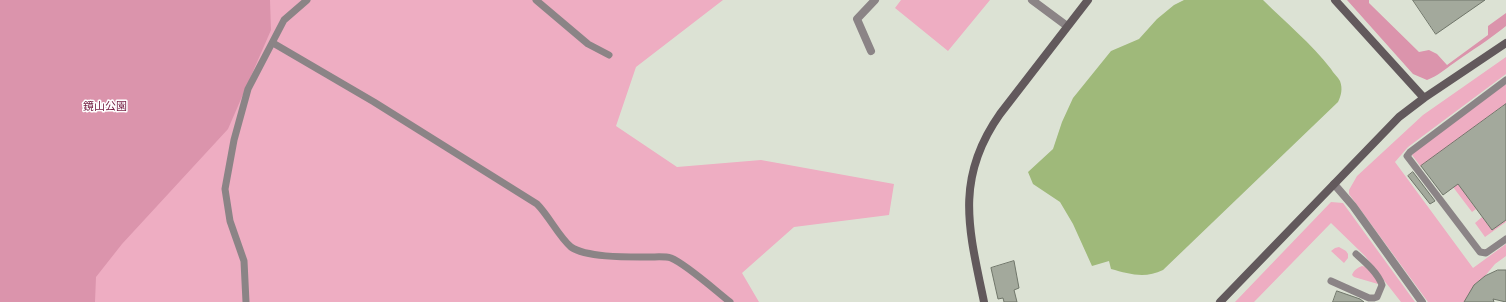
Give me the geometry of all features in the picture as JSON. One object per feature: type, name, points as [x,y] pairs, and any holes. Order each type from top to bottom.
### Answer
[{"type":"street","points":[[871,51],[857,19],[875,0]]},
{"type":"street","points":[[1032,0],[1068,26]]},
{"type":"street","points":[[984,302],[971,241],[968,208],[970,179],[976,161],[988,131],[1088,0]]},
{"type":"street","points":[[1335,0],[1424,98]]},
{"type":"street","points":[[1220,302],[1399,117],[1424,98],[1506,43]]},
{"type":"street","points":[[1334,184],[1353,206],[1422,302]]},
{"type":"lane","points":[[246,302],[244,261],[230,221],[225,189],[234,140],[248,89],[284,20],[307,0]]},
{"type":"lane","points":[[536,0],[588,44],[609,55]]},
{"type":"lane","points":[[273,43],[380,106],[537,204],[545,212],[564,240],[572,247],[583,252],[605,256],[670,258],[687,268],[730,302]]},
{"type":"lane","points":[[1506,80],[1446,124],[1407,156],[1480,252],[1486,253],[1506,239]]},
{"type":"lane","points":[[1331,281],[1369,298],[1377,297],[1382,285],[1380,280],[1356,254]]},
{"type":"green space","points":[[0,0],[723,0],[636,67],[616,126],[677,167],[761,160],[894,184],[889,215],[794,227],[742,273],[759,302],[0,302]]},
{"type":"green space","name":"鏡山公園","points":[[0,0],[270,0],[271,30],[228,129],[122,244],[96,277],[95,302],[0,302]]},
{"type":"green space","points":[[901,0],[990,0],[948,51],[895,8]]},
{"type":"green space","points":[[1347,0],[1369,0],[1369,3],[1419,52],[1429,50],[1437,54],[1447,65],[1488,35],[1488,26],[1506,13],[1506,26],[1441,72],[1427,80],[1413,74]]},
{"type":"green space","points":[[1506,57],[1506,74],[1408,147],[1395,162],[1473,268],[1506,244],[1506,256],[1495,264],[1485,276],[1474,285],[1466,302],[1428,302],[1349,194],[1349,190],[1357,176],[1423,115]]},
{"type":"green space","points":[[1504,84],[1506,85],[1506,110],[1503,106],[1421,167],[1412,155],[1413,152]]},
{"type":"green space","points":[[1498,154],[1506,170],[1468,198],[1476,209],[1472,212],[1453,187]]},
{"type":"green space","points":[[1331,202],[1343,203],[1415,302],[1401,302],[1365,256],[1331,223],[1254,302],[1235,302]]},
{"type":"green space","points":[[1482,217],[1492,230],[1506,220],[1506,222],[1485,237],[1475,223]]},
{"type":"green space","points":[[1339,247],[1348,254],[1348,258],[1344,263],[1331,251]]},
{"type":"green space","points":[[1362,266],[1367,268],[1372,273],[1378,284],[1354,277],[1352,275],[1356,269]]},
{"type":"shaded area","points":[[1184,0],[1263,0],[1307,42],[1331,69],[1341,84],[1340,97],[1338,102],[1163,270],[1156,273],[1137,275],[1111,269],[1109,261],[1092,266],[1073,224],[1060,202],[1033,184],[1028,172],[1053,149],[1062,122],[1073,98],[1111,51],[1139,39],[1157,19],[1174,5]]},
{"type":"building","points":[[1413,0],[1485,0],[1436,34]]},
{"type":"building","points":[[1506,104],[1506,220],[1492,230],[1458,184],[1443,195],[1421,166]]},
{"type":"building","points":[[1413,172],[1435,201],[1430,204],[1408,176]]},
{"type":"building","points":[[1014,261],[1019,288],[1014,290],[1017,302],[1004,302],[1003,298],[998,299],[991,268]]},
{"type":"building","points":[[1498,270],[1506,270],[1506,302],[1493,299],[1494,302],[1464,302],[1474,285],[1485,276]]},
{"type":"building","points":[[1337,291],[1360,299],[1364,302],[1333,302]]}]
